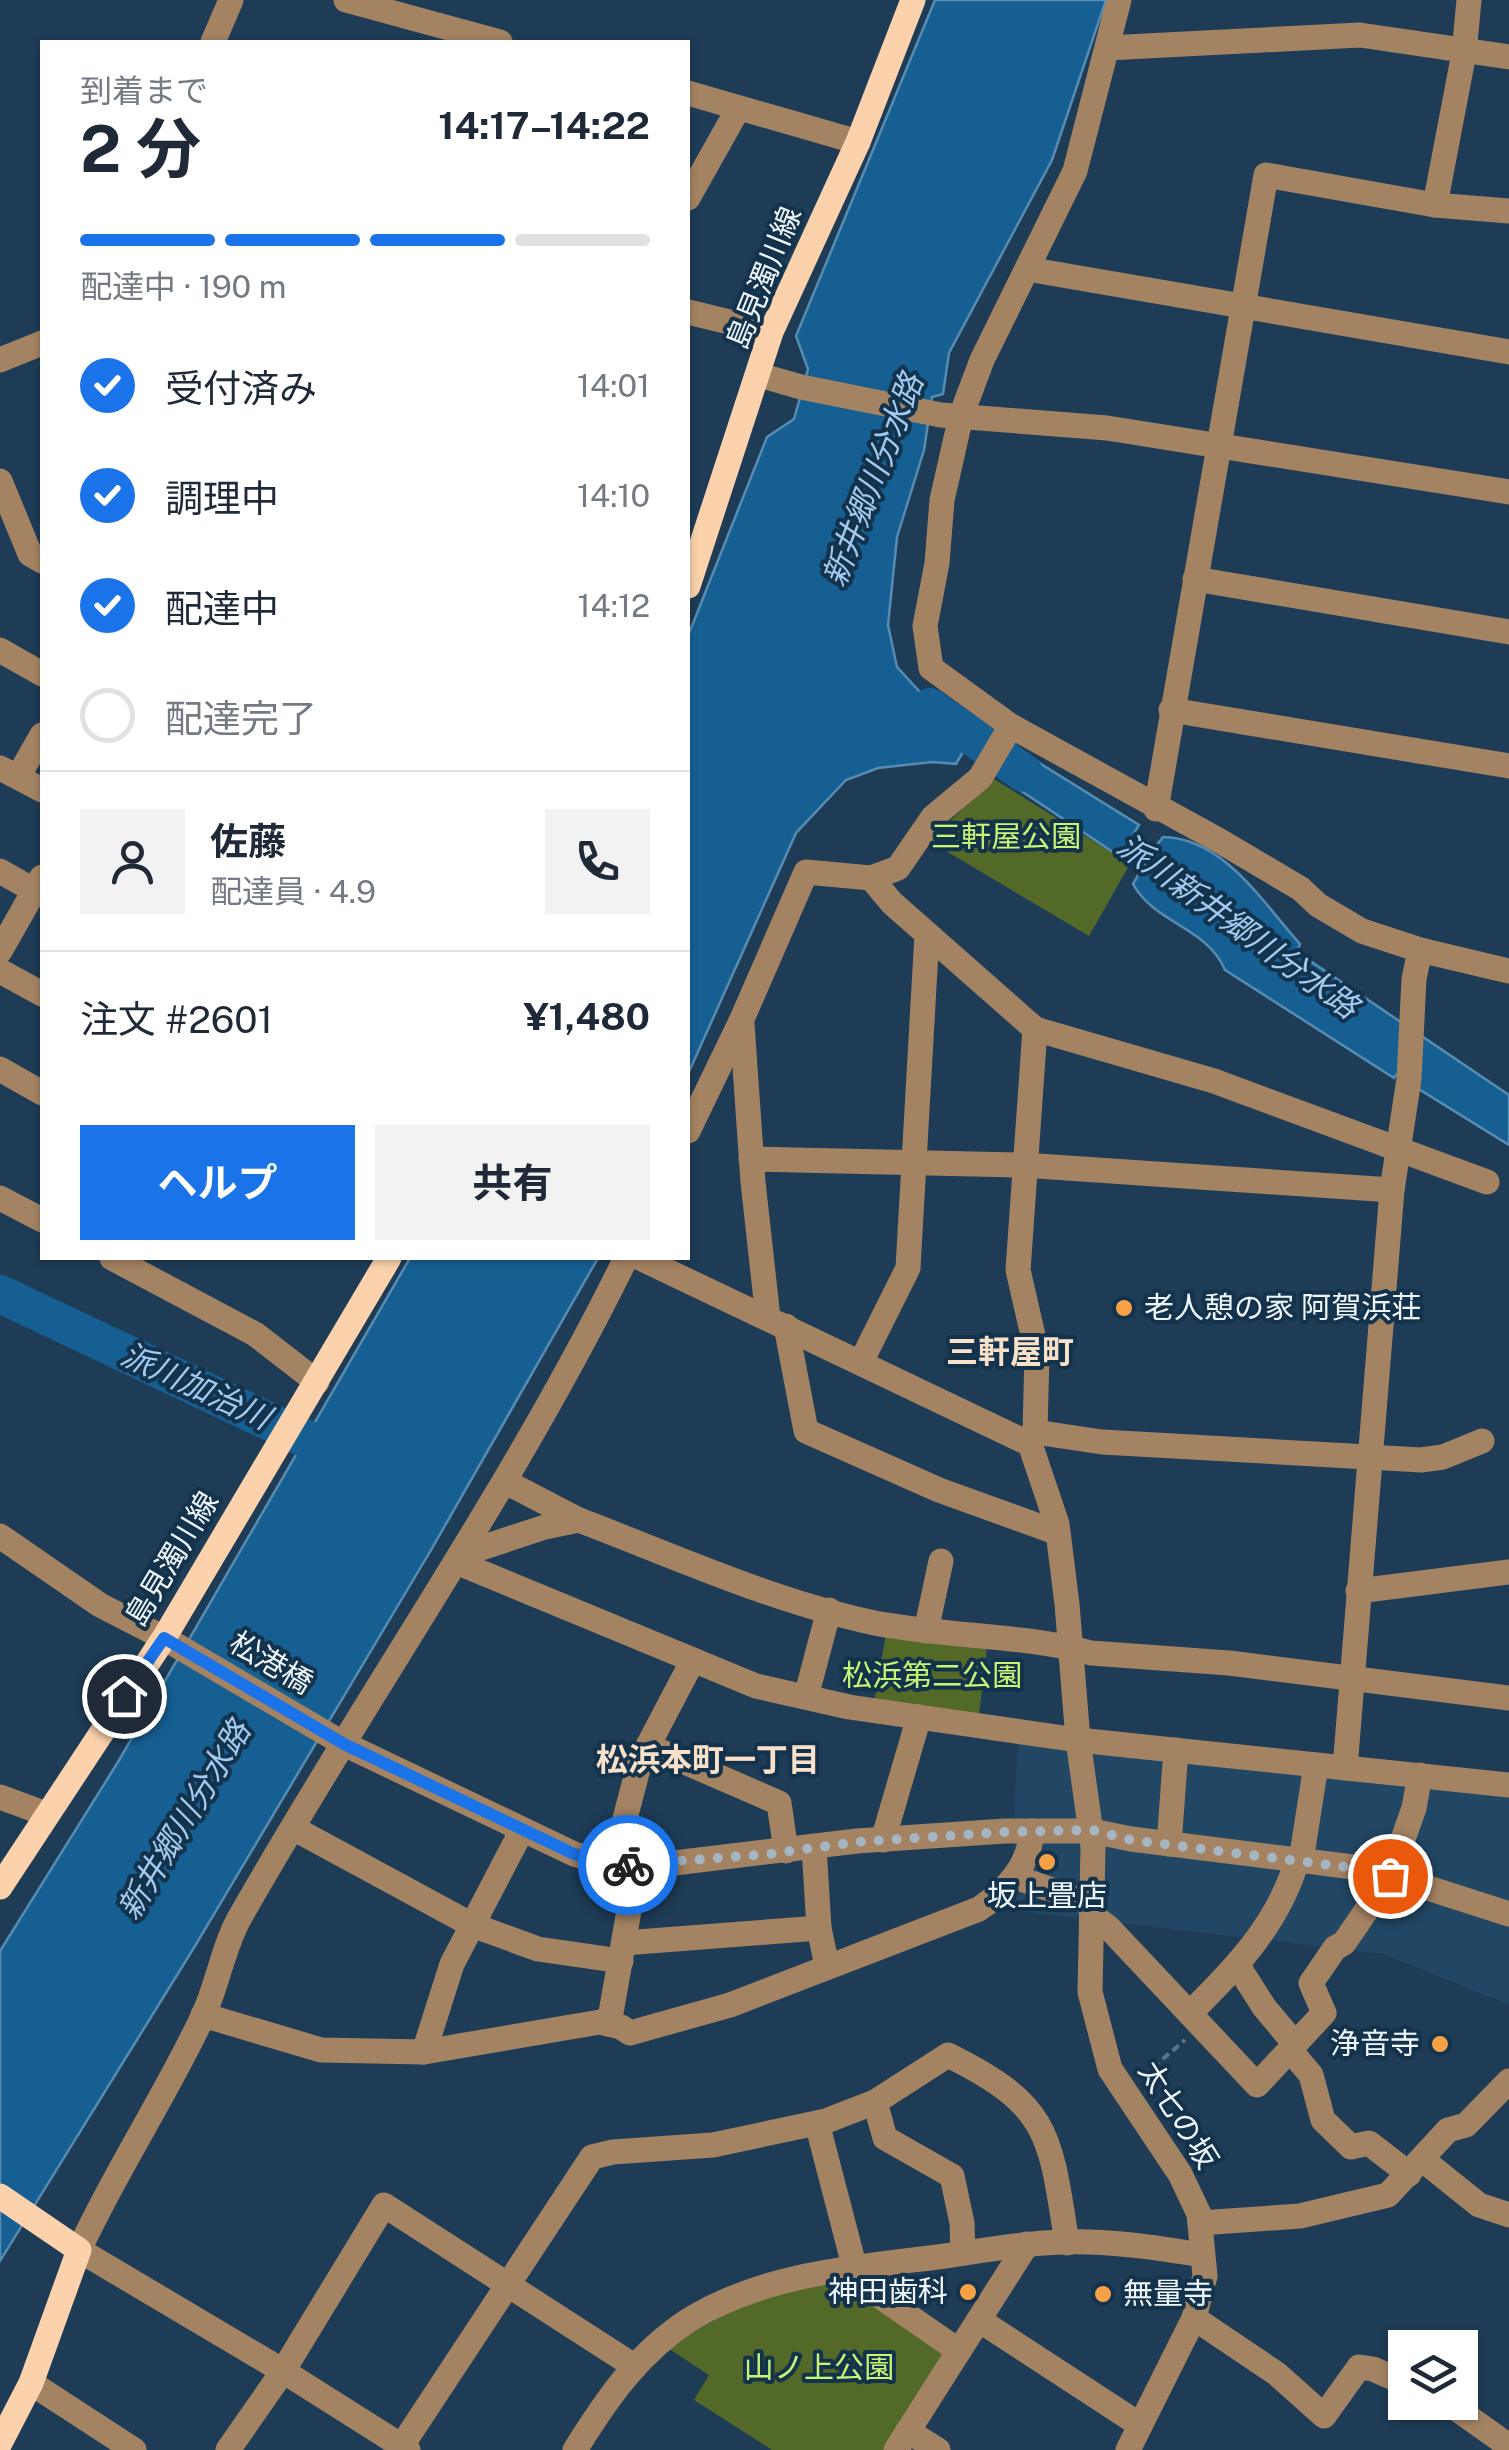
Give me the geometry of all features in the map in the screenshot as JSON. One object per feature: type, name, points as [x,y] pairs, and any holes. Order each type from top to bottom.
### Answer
[{"type":"main road","name":"島見濁川線","points":[[690,580],[771,332],[858,142],[913,0]]},
{"type":"main road","name":"島見濁川線","points":[[0,1887],[164,1638],[388,1260]]},
{"type":"main road","points":[[0,2196],[78,2250],[31,2383],[0,2443]]},
{"type":"street","points":[[214,40],[231,0]]},
{"type":"street","points":[[346,0],[493,40]]},
{"type":"street","points":[[1120,0],[1075,171],[951,416],[937,563],[925,626],[931,668],[1011,726],[1220,841],[1362,931],[1420,950],[1509,971]]},
{"type":"street","points":[[1435,205],[1464,53],[1469,0]]},
{"type":"street","points":[[1107,48],[1360,36],[1509,57]]},
{"type":"street","points":[[690,94],[858,142]]},
{"type":"street","points":[[690,194],[738,109]]},
{"type":"street","points":[[1156,809],[1266,175],[1435,205],[1509,212]]},
{"type":"street","points":[[1027,269],[1509,352]]},
{"type":"street","points":[[690,312],[771,332]]},
{"type":"street","points":[[0,360],[40,344]]},
{"type":"street","points":[[760,375],[801,387],[951,416],[1106,428],[1509,492]]},
{"type":"street","points":[[0,480],[30,554],[40,560]]},
{"type":"street","points":[[1194,579],[1509,632]]},
{"type":"street","points":[[0,650],[40,673]]},
{"type":"street","points":[[1171,710],[1509,766]]},
{"type":"street","points":[[690,1126],[806,872],[870,878],[898,868],[933,818],[980,778],[1011,726]]},
{"type":"street","points":[[40,737],[9,773],[40,789]]},
{"type":"street","points":[[0,871],[40,888],[0,951]]},
{"type":"street","points":[[870,878],[892,903],[1035,1029],[1214,1081],[1487,1182]]},
{"type":"street","points":[[861,1362],[908,1268],[927,934]]},
{"type":"street","points":[[1345,1768],[1392,1190],[1409,1079],[1414,979],[1420,950]]},
{"type":"street","points":[[0,971],[40,993]]},
{"type":"street","points":[[742,1019],[751,1160],[777,1322],[806,1431],[938,1490],[1058,1533]]},
{"type":"street","name":"太七の坂","points":[[1035,1029],[1018,1270],[1038,1352],[1033,1438],[1058,1533],[1078,1740],[1092,1830],[1090,1992],[1110,2069],[1180,2174],[1199,2214],[1204,2276],[1194,2318],[1128,2450]]},
{"type":"street","points":[[0,1068],[40,1092]]},
{"type":"street","points":[[751,1160],[1023,1165],[1392,1190]]},
{"type":"street","points":[[0,1198],[40,1219]]},
{"type":"street","points":[[116,1260],[256,1334],[317,1382]]},
{"type":"street","points":[[625,1260],[506,1482],[237,1922],[203,2015],[78,2250],[283,2370],[403,2449],[592,2157],[712,2145],[817,2123],[874,2102],[948,2055],[1008,2089],[1038,2123],[1054,2161],[1067,2242]]},
{"type":"street","points":[[644,1260],[1033,1438],[1421,1460],[1443,1457],[1482,1441]]},
{"type":"street","points":[[506,1482],[578,1520],[779,1596],[926,1632],[1091,1653],[1228,1663],[1509,1698]]},
{"type":"street","points":[[458,1559],[545,1527],[578,1520]]},
{"type":"street","name":"松港橋","points":[[0,1536],[100,1605],[164,1638],[344,1744],[574,1854],[625,1865]]},
{"type":"street","points":[[458,1559],[756,1686],[806,1698],[1078,1740],[1509,1785]]},
{"type":"street","points":[[926,1632],[941,1562]]},
{"type":"street","points":[[1358,1591],[1509,1572]]},
{"type":"street","points":[[806,1698],[830,1610]]},
{"type":"street","points":[[610,2024],[622,1952],[625,1865],[640,1760],[693,1660]]},
{"type":"street","points":[[883,1840],[919,1717]]},
{"type":"street","points":[[648,1746],[779,1803],[786,1851]]},
{"type":"street","points":[[1169,1844],[1176,1750]]},
{"type":"street","points":[[1195,2019],[1238,1966],[1289,1889],[1299,1861],[1316,1765]]},
{"type":"street","points":[[1015,1877],[1092,1909],[1257,2085],[1324,2013],[1311,1983],[1390,1876],[1414,1808],[1420,1776]]},
{"type":"street","points":[[0,1797],[46,1814]]},
{"type":"street","points":[[293,1828],[472,1926],[538,1949],[622,1952],[819,1928]]},
{"type":"street","points":[[424,2052],[452,1964],[522,1830]]},
{"type":"street","points":[[625,1865],[883,1840],[1092,1830],[1369,1870],[1509,1914]]},
{"type":"street","points":[[203,2015],[322,2050],[424,2052],[581,2025],[610,2024],[630,2033],[730,2004],[979,1909],[1015,1877],[1031,1848],[1032,1831]]},
{"type":"street","points":[[814,1848],[819,1928],[826,1966]]},
{"type":"street","points":[[1238,1966],[1311,2075],[1323,2120],[1351,2148],[1368,2143],[1479,2206],[1509,2216]]},
{"type":"street","points":[[1200,2224],[1332,2211],[1388,2196],[1448,2130],[1466,2124],[1506,2084]]},
{"type":"street","points":[[874,2102],[885,2138],[952,2176],[962,2223],[962,2253]]},
{"type":"street","points":[[817,2123],[848,2270],[959,2351]]},
{"type":"street","points":[[228,2450],[283,2370],[384,2205],[634,2366]]},
{"type":"street","points":[[938,2450],[902,2441],[1027,2244]]},
{"type":"street","points":[[575,2450],[613,2389],[634,2366],[688,2321],[746,2292],[800,2277],[1027,2244],[1126,2244],[1202,2255]]},
{"type":"street","points":[[1194,2318],[1276,2374],[1324,2416],[1359,2367],[1388,2375]]},
{"type":"street","points":[[978,2320],[1140,2425]]},
{"type":"street","points":[[31,2383],[134,2450]]},
{"type":"street","points":[[1472,2420],[1509,2446]]},
{"type":"path","points":[[1123,2091],[1169,2055],[1195,2019]]},
{"type":"shaded area","points":[[1018,1737],[1509,1796],[1509,2005],[1384,1954],[1010,1910]]},
{"type":"green space","name":"三軒屋公園","points":[[994,779],[1130,864],[1089,936],[929,841]]},
{"type":"green space","name":"松浜第二公園","points":[[886,1634],[987,1647],[979,1714],[874,1702]]},
{"type":"green space","name":"山ノ上公園","points":[[842,2281],[950,2353],[887,2450],[772,2450],[694,2400],[709,2375],[666,2347],[755,2298]]},
{"type":"water","name":"新井郷川分水路","points":[[935,0],[1106,0],[1052,160],[949,353],[943,394],[932,397],[924,450],[897,537],[888,625],[897,667],[920,692],[976,730],[956,764],[932,762],[878,768],[846,780],[796,833],[690,1070],[690,631],[767,437],[794,419],[808,369],[796,336]]},
{"type":"water","points":[[1012,746],[1139,825],[1134,833],[1155,847],[1163,837],[1185,840],[1223,860],[1300,944],[1297,952],[1509,1095],[1509,1145],[1396,1075],[1394,1078],[1225,970],[1206,944],[1154,908],[1133,884],[1145,863],[1124,850],[1119,856],[994,773]]},
{"type":"water","name":"新井郷川分水路","points":[[409,1260],[597,1260],[431,1550],[195,1946],[0,2261],[0,1951],[118,1762]]},
{"type":"waterway","name":"派川新井郷川分水路","points":[[930,707],[1024,773]]},
{"type":"waterway","name":"派川加治川","points":[[0,1294],[353,1461]]},
{"type":"way so far","points":[[628,1865],[769,1854],[857,1842],[1092,1830],[1131,1840],[1369,1870],[1390,1876]]},
{"type":"place","name":"老人憩の家 阿賀浜荘","points":[[1124,1308]]},
{"type":"place","name":"坂上畳店","points":[[1047,1862]]},
{"type":"place","name":"浄音寺","points":[[1440,2044]]},
{"type":"place","name":"神田歯科","points":[[968,2292]]},
{"type":"place","name":"無量寺","points":[[1103,2294]]},
{"type":"district","name":"三軒屋町","points":[[1010,1352]]},
{"type":"district","name":"松浜本町一丁目","points":[[708,1760]]},
{"type":"route","points":[[124,1696],[164,1638],[344,1744],[574,1854],[628,1865]]}]
